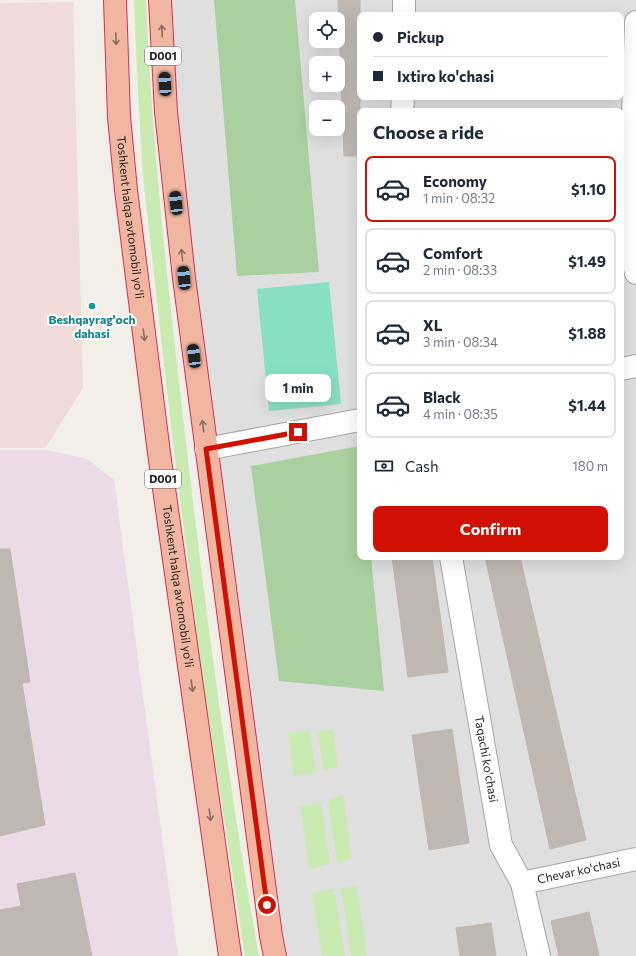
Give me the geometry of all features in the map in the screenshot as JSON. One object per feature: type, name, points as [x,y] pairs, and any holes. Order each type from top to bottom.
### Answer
[{"type":"highway","name":"Toshkent halqa avtomobil yo'li","points":[[115,0],[119,117],[126,190],[158,439],[228,953]]},
{"type":"highway","name":"D001","points":[[160,0],[166,112],[184,278],[275,949]]},
{"type":"street","points":[[404,0],[404,12]]},
{"type":"street","points":[[636,22],[629,240],[636,273]]},
{"type":"street","points":[[624,368],[636,366]]},
{"type":"street","points":[[206,449],[357,421]]},
{"type":"street","name":"Taqachi koʻchasi","points":[[452,560],[501,845],[522,883],[539,956]]},
{"type":"street","name":"Chevar ko'chasi","points":[[522,883],[636,859]]},
{"type":"shaded area","points":[[160,0],[636,0],[636,956],[278,956]]},
{"type":"shaded area","points":[[73,2],[83,388],[45,448],[0,448],[0,3]]},
{"type":"shaded area","points":[[0,450],[46,450],[87,459],[114,480],[178,956],[0,956]]},
{"type":"green space","points":[[134,0],[146,0],[152,109],[161,217],[193,499],[227,761],[259,956],[245,956],[202,675],[171,426],[143,177]]},
{"type":"green space","points":[[214,0],[295,0],[319,272],[237,276]]},
{"type":"green space","points":[[329,282],[341,404],[269,411],[257,289]]},
{"type":"green space","points":[[357,447],[357,560],[371,560],[384,691],[279,681],[251,466]]},
{"type":"green space","points":[[333,730],[338,767],[323,770],[318,731]]},
{"type":"green space","points":[[310,731],[316,772],[294,776],[288,733]]},
{"type":"green space","points":[[343,794],[352,859],[337,862],[328,801]]},
{"type":"green space","points":[[321,803],[330,863],[310,870],[300,806]]},
{"type":"green space","points":[[357,886],[367,956],[351,956],[341,888]]},
{"type":"green space","points":[[334,889],[345,956],[322,956],[312,893]]},
{"type":"building","points":[[338,0],[360,0],[360,12],[357,12],[357,100],[360,100],[360,108],[357,108],[357,156],[344,156],[345,100],[342,100],[342,92],[345,92],[345,56],[340,56],[340,48],[345,48],[345,12],[338,12]]},
{"type":"building","points":[[0,549],[10,549],[30,682],[22,683],[45,825],[0,836]]},
{"type":"building","points":[[392,560],[432,560],[448,672],[408,677]]},
{"type":"building","points":[[486,560],[521,560],[586,840],[550,849]]},
{"type":"building","points":[[452,729],[469,843],[429,850],[412,735]]},
{"type":"building","points":[[75,873],[92,956],[0,956],[0,910],[21,906],[17,884]]},
{"type":"building","points":[[589,912],[599,956],[559,956],[551,921]]},
{"type":"building","points":[[491,923],[496,956],[460,956],[456,928]]},
{"type":"place","name":"Beshqayrag'och dahasi","points":[[92,306]]},
{"type":"route","points":[[267,905],[206,449],[298,432]]}]
